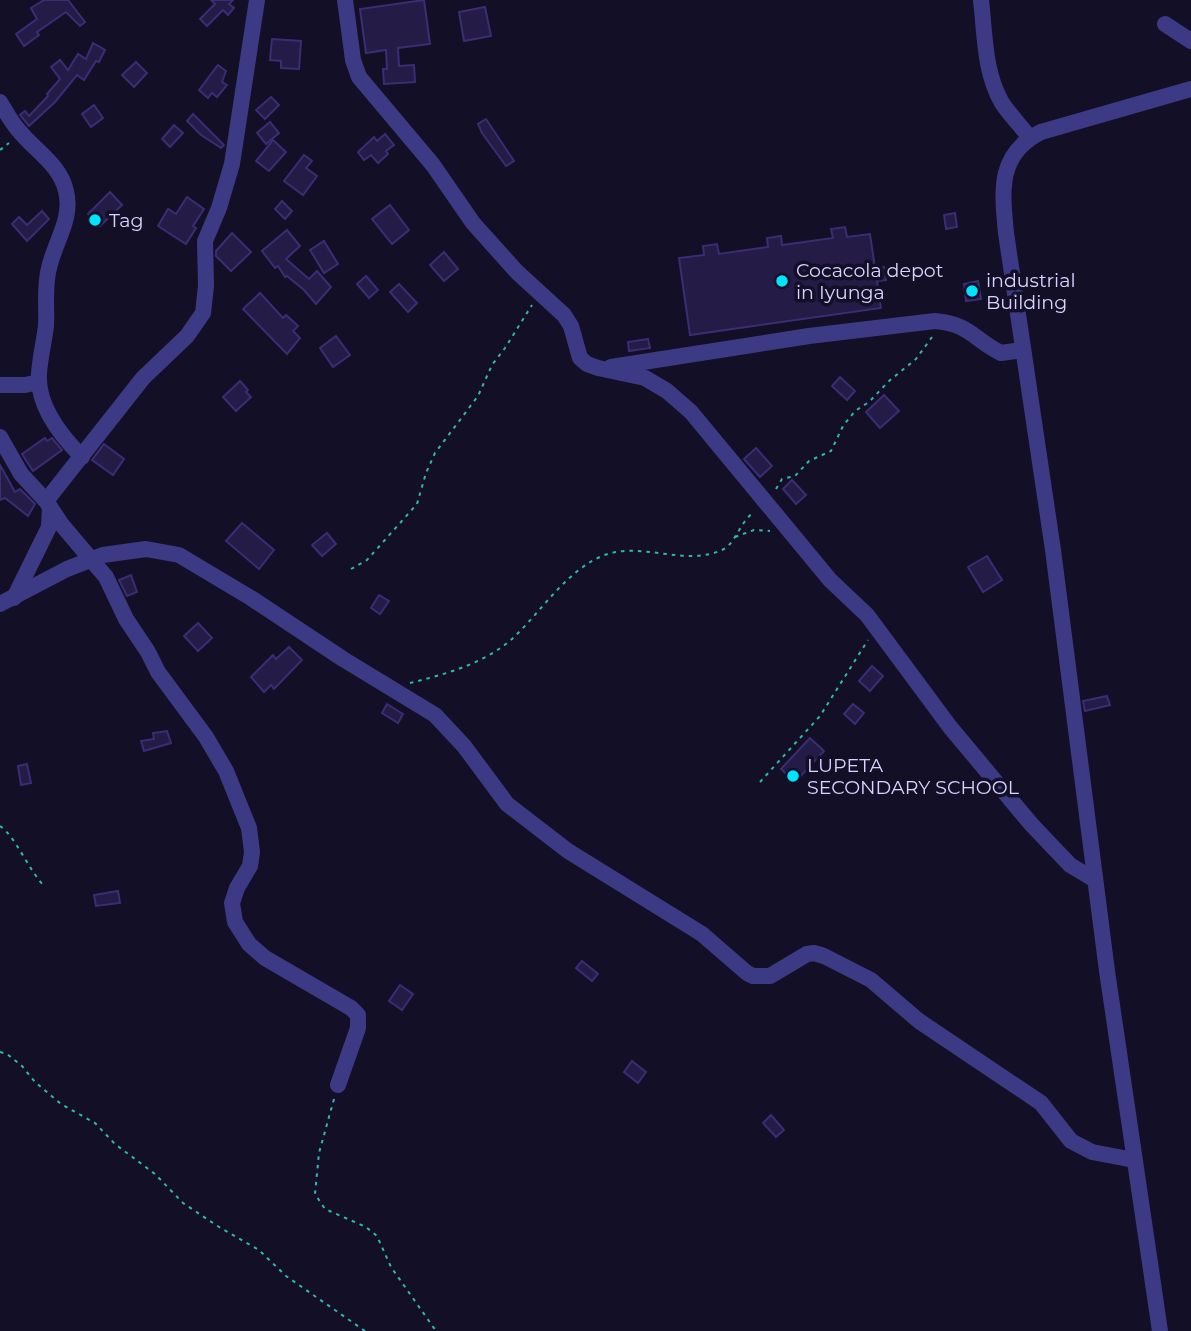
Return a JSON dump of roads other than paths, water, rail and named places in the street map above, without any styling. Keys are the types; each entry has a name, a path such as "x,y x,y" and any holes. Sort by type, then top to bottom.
{"street":[{"path":"7,601 49,527 48,504 143,378 187,336 202,313 206,293 205,241 219,208 232,164 257,0"},
{"path":"345,0 353,60 359,77 433,166 473,223 517,272 568,320 580,358 598,368 645,378 679,400 830,580 859,606 879,630 950,727 1031,824 1070,864 1095,880"},
{"path":"981,0 988,66 996,90 1003,104 1030,138"},
{"path":"1165,24 1191,41"},
{"path":"1160,1331 1095,880 1053,550 1022,350 1006,233 1003,183 1012,157 1022,143 1041,132 1191,89"},
{"path":"0,102 20,133 46,157 61,176 68,198 65,225 46,280 46,323 38,382 55,424 82,457"},
{"path":"598,368 878,327 941,321 966,328 1001,353 1022,350"},
{"path":"0,385 38,382"},
{"path":"0,437 21,474 48,504 110,584 126,619 158,672 226,771 244,813 252,852 250,866 232,903 235,922 249,944 265,958 351,1008 358,1015 358,1028 338,1085"},
{"path":"7,601 103,555 146,549 178,555 422,706 445,724 507,804 576,856 702,934 747,973 753,976 770,976 807,954 824,956 871,980 919,1021 1041,1103 1071,1141 1093,1152 1134,1160"}],"place":[{"name":"Tag","path":"95,220"},
{"name":"Cocacola depot in Iyunga","path":"782,281"},
{"name":"industrial Building","path":"972,291"},
{"name":"LUPETA SECONDARY SCHOOL","path":"793,776"}]}
